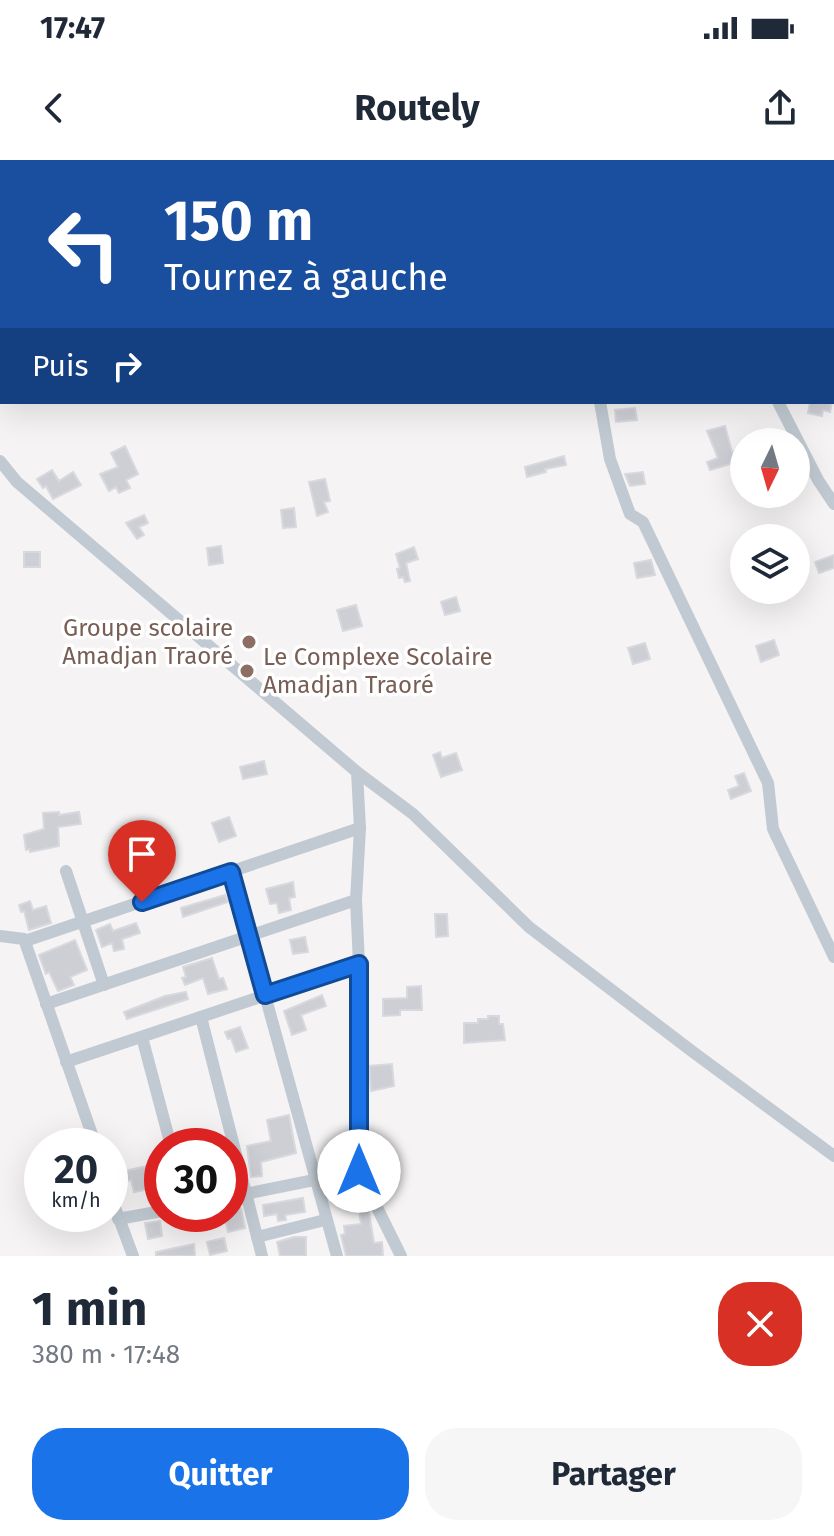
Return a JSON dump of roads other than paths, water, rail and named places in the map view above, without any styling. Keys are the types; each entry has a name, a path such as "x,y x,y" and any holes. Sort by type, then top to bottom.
{"street":[{"path":"600,404 610,459 630,514 643,522 768,783 773,829 834,957"},
{"path":"779,404 818,480 834,504"},
{"path":"0,461 17,482 357,772 413,814 529,927 834,1156"},
{"path":"357,772 360,828 356,900 359,1171 401,1256"},
{"path":"25,941 360,828"},
{"path":"66,871 104,985"},
{"path":"231,872 337,1256"},
{"path":"46,1004 356,900"},
{"path":"0,936 25,941 90,1128"},
{"path":"66,1062 359,964"},
{"path":"201,1017 229,1128"},
{"path":"142,1037 166,1128"},
{"path":"248,1194 359,1171"},
{"path":"248,1202 262,1256"},
{"path":"257,1237 325,1220"},
{"path":"123,1232 133,1256"}],"place":[{"name":"Groupe scolaire Amadjan Traoré","path":"249,642"},
{"name":"Le Complexe Scolaire Amadjan Traoré","path":"247,671"}]}
